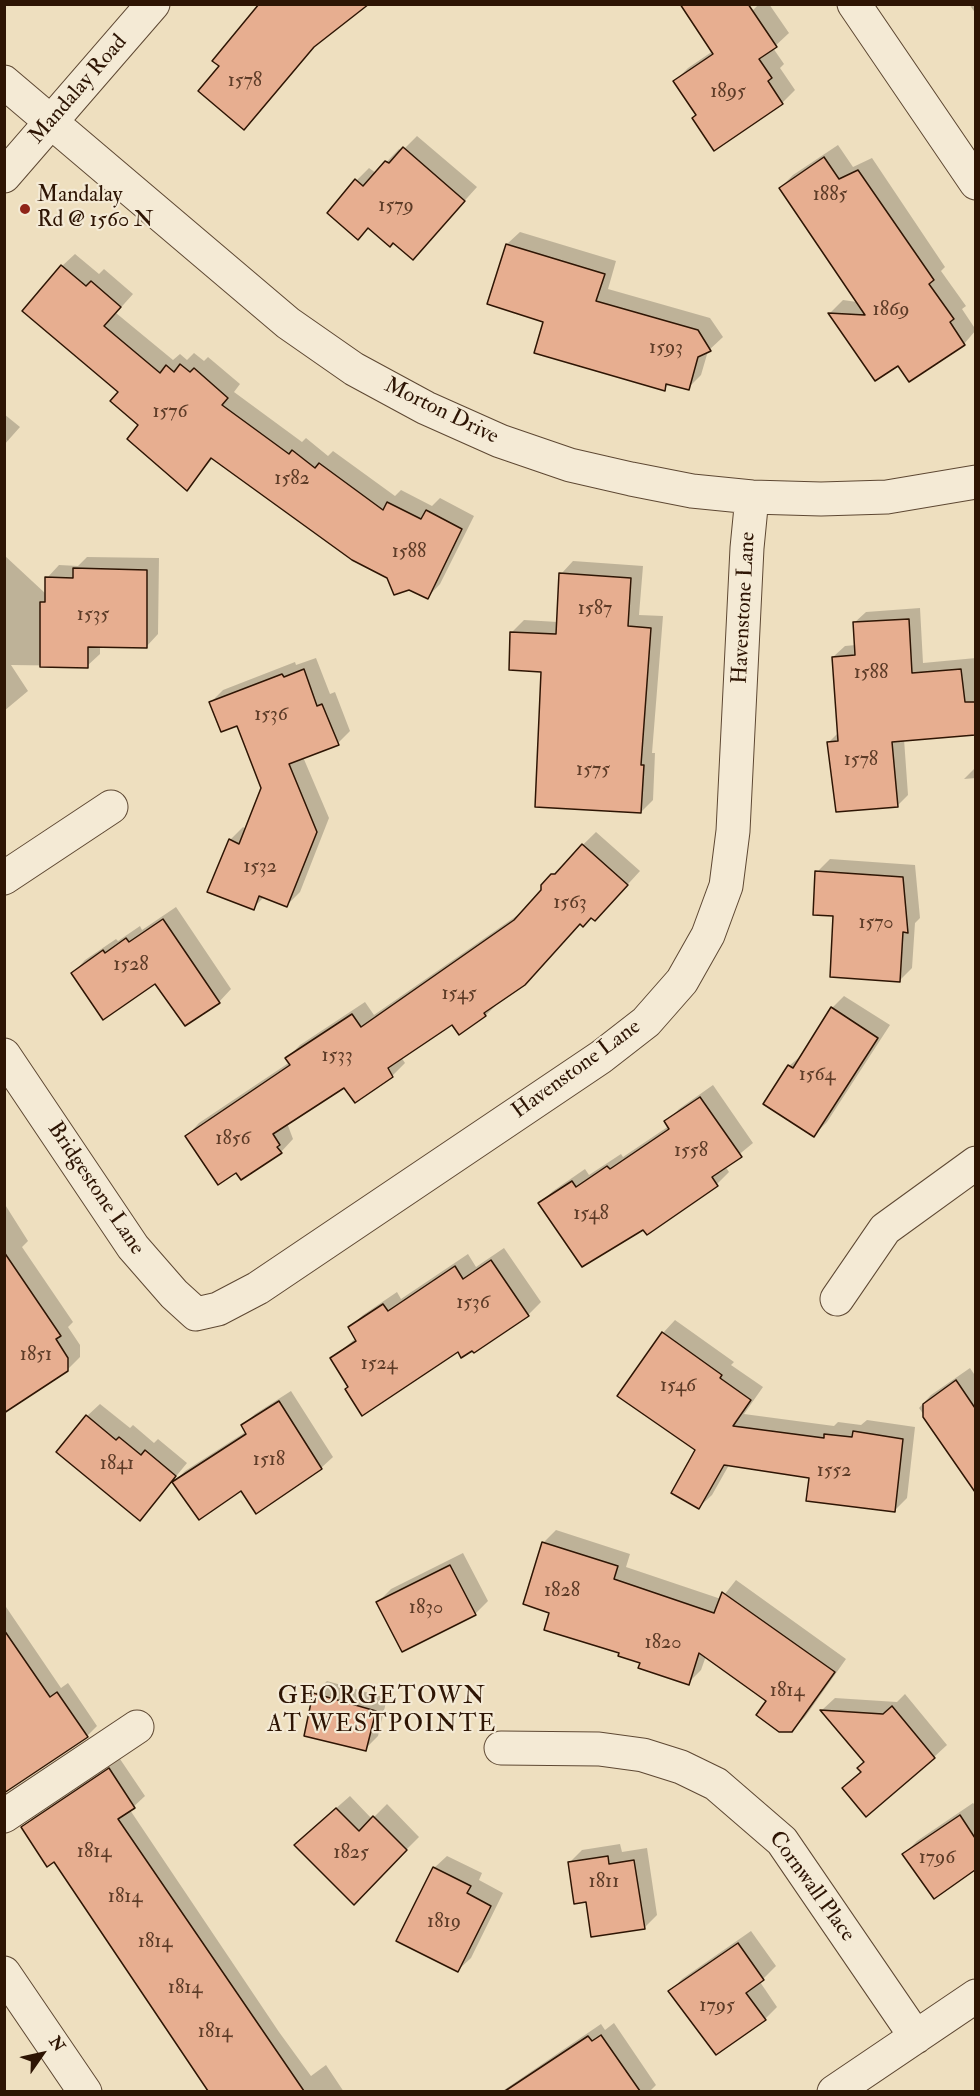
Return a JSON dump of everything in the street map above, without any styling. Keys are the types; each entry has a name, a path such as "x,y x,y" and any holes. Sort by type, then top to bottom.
{"street":[{"name":"Mandalay Road","path":"4,176 153,4"},
{"path":"854,4 975,183"},
{"name":"Morton Drive","path":"4,82 288,323 354,369 426,408 500,441 570,465 692,491 752,497 821,499 887,497 975,483"},
{"name":"Havenstone Lane","path":"196,1314 228,1304 258,1288 602,1057 646,1022 682,981 708,936 726,886 733,831 747,548 752,497"},
{"path":"4,878 111,807"},
{"name":"Bridgestone Lane","path":"4,1055 134,1246 174,1294 196,1314"},
{"path":"837,1299 885,1229 975,1163"},
{"path":"4,1816 137,1728"},
{"name":"Cornwall Place","path":"501,1748 599,1749 643,1755 681,1767 716,1784 782,1841 916,2037"},
{"path":"4,1973 85,2091"},
{"path":"834,2091 975,1996"}],"building":[{"path":"259,4 369,4 314,47 244,130 198,91 219,66 212,61"},
{"path":"680,4 748,4 777,47 759,59 772,78 768,81 783,104 714,151 692,118 696,115 673,81 713,54"},
{"path":"403,147 465,201 413,260 393,243 390,247 368,228 358,240 327,213 355,179 363,186 385,161 389,163"},
{"path":"824,157 839,179 858,170 934,280 929,284 954,319 950,322 965,345 909,382 898,366 875,381 828,313 865,315 779,188"},
{"path":"506,244 605,274 596,301 698,330 711,351 698,357 689,390 666,384 665,391 534,353 543,322 487,304"},
{"path":"61,265 86,286 91,281 121,307 104,326 160,373 166,365 174,372 180,364 190,372 194,368 228,398 222,405 289,454 292,450 315,468 319,463 383,510 387,502 421,519 426,510 462,529 428,599 409,590 394,595 387,578 352,560 211,458 187,491 127,439 138,425 110,401 118,392 22,311"},
{"path":"73,568 147,570 147,648 88,647 88,668 40,667 40,602 45,602 45,577 73,578"},
{"path":"559,573 631,578 628,626 651,628 641,765 644,765 641,813 535,807 541,672 509,670 510,632 556,634"},
{"path":"909,619 912,673 961,669 965,702 975,702 975,735 892,742 898,807 836,812 827,742 838,741 832,657 855,655 853,622"},
{"path":"304,669 317,706 322,704 339,745 289,764 317,832 287,907 259,896 254,910 207,892 229,839 239,844 261,788 237,726 221,732 209,702 282,674 284,677"},
{"path":"582,844 628,885 595,921 591,918 583,927 580,924 525,985 484,1013 486,1016 459,1035 452,1025 388,1068 393,1077 355,1103 344,1088 273,1134 280,1145 277,1147 282,1153 241,1180 236,1173 218,1185 185,1136 290,1065 285,1058 352,1014 361,1027 514,920 541,890 541,885 551,874 555,874"},
{"path":"815,871 903,877 908,933 903,932 900,982 830,977 833,916 813,915"},
{"path":"163,919 220,1003 185,1026 155,984 103,1020 71,973 103,950 105,953 126,938 129,942"},
{"path":"831,1007 878,1038 814,1137 763,1104 788,1065 793,1068"},
{"path":"700,1097 742,1157 712,1177 718,1186 647,1235 643,1230 582,1267 538,1203 572,1181 576,1187 607,1166 610,1169 669,1129 664,1121"},
{"path":"4,1252 61,1336 56,1339 68,1358 68,1371 4,1413"},
{"path":"491,1260 529,1316 474,1353 472,1351 461,1358 458,1352 362,1416 345,1389 348,1387 330,1358 356,1341 348,1327 383,1304 388,1311 455,1266 463,1279"},
{"path":"662,1332 722,1375 720,1378 751,1400 733,1426 824,1438 824,1434 852,1437 853,1431 903,1439 895,1512 806,1501 809,1478 724,1465 699,1509 671,1493 695,1450 617,1396"},
{"path":"956,1380 975,1408 975,1492 923,1417 923,1404"},
{"path":"279,1401 322,1469 256,1514 241,1491 199,1520 172,1482 246,1434 241,1425"},
{"path":"86,1415 116,1440 119,1437 141,1455 145,1450 176,1476 140,1521 56,1452"},
{"path":"542,1542 618,1566 614,1579 714,1613 722,1592 835,1672 792,1732 779,1732 756,1715 766,1701 699,1653 689,1685 638,1668 640,1663 618,1656 619,1653 544,1630 549,1613 523,1604"},
{"path":"450,1565 476,1615 402,1652 376,1602"},
{"path":"4,1630 50,1697 57,1692 88,1737 4,1793"},
{"path":"313,1693 376,1711 366,1751 304,1736"},
{"path":"892,1706 935,1758 866,1817 842,1788 861,1772 857,1768 864,1762 820,1710 883,1714"},
{"path":"109,1768 135,1808 118,1819 304,2091 208,2091 54,1862 47,1867 21,1827"},
{"path":"336,1808 359,1831 373,1816 407,1850 354,1905 294,1845"},
{"path":"960,1815 975,1838 975,1870 934,1899 902,1854"},
{"path":"608,1856 609,1864 634,1860 645,1929 591,1937 586,1902 574,1904 568,1862"},
{"path":"433,1867 471,1886 467,1893 491,1906 458,1972 396,1941"},
{"path":"738,1943 764,1980 746,1993 766,2020 716,2055 668,1991"},
{"path":"601,2035 640,2091 505,2091 588,2036 592,2041"}],"place":[{"name":"Mandalay Rd @ 1560 N","path":"25,209"}],"district":[{"name":"GEORGETOWN AT WESTPOINTE","path":"382,1712"}]}
